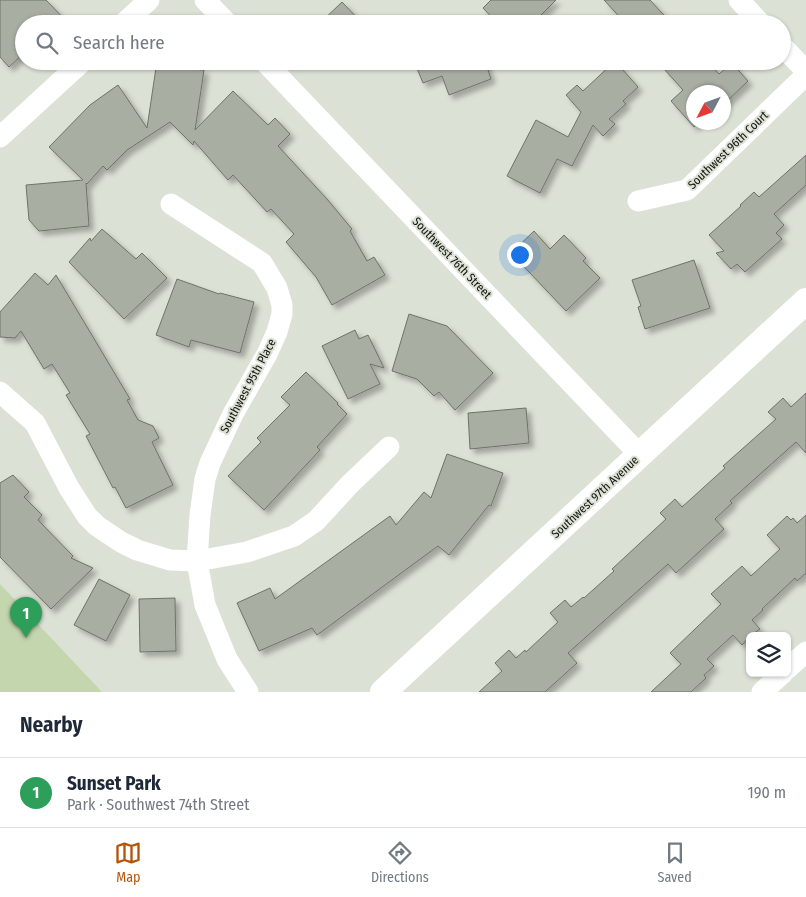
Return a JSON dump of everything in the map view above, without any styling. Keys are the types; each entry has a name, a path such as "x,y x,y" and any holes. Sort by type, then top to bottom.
{"street":[{"path":"133,15 149,0"},
{"path":"206,0 220,15"},
{"path":"739,0 753,15"},
{"path":"791,55 806,71"},
{"path":"0,137 73,70"},
{"name":"Southwest 76th Street","path":"273,70 640,455"},
{"name":"Southwest 96th Court","path":"638,201 687,190 806,75"},
{"name":"Southwest 95th Place","path":"171,204 262,263 278,288 282,305 282,314 277,332 267,354 233,414 210,463 201,499 197,561 205,605 228,659 248,692"},
{"name":"Southwest 97th Avenue","path":"383,692 806,301"},
{"path":"0,392 35,423 69,488 87,516 96,526 121,542 153,556 170,560 197,561 259,549 286,540 316,520 389,447"},
{"path":"791,665 806,652"},
{"path":"762,692 779,677"}],"green space":[{"path":"0,584 102,692 0,692"}],"building":[{"path":"0,0 46,0 60,15 15,15 15,61 9,67 0,57"},
{"path":"491,0 556,0 541,15 490,15 483,8"},
{"path":"604,0 650,0 664,15 618,15"},
{"path":"342,2 354,15 328,15"},
{"path":"156,70 204,70 195,130 233,91 268,125 275,118 290,134 278,146 352,229 350,231 367,261 374,257 385,275 332,305 316,277 286,242 294,234 271,209 267,212 233,175 228,180 194,141 193,145 170,122 127,150 107,170 103,166 86,183 89,226 39,231 29,220 26,185 83,180 49,147 90,105 118,85 147,128"},
{"path":"418,70 488,70 491,79 449,95 442,76 423,83"},
{"path":"605,70 623,70 638,87 623,101 626,104 609,119 615,124 603,136 593,125 572,166 557,159 540,193 507,176 536,120 568,137 581,112 566,95 577,85 583,91"},
{"path":"665,70 715,70 719,74 724,70 738,70 748,81 731,97 731,85 686,85 686,118 671,101 683,90"},
{"path":"806,155 806,185 774,214 784,225 776,233 782,239 745,272 737,264 731,269 716,253 724,251 709,235 754,192 759,197"},
{"path":"102,229 136,259 142,253 167,278 124,319 69,262 90,238 91,241"},
{"path":"534,231 550,249 564,235 586,258 583,261 600,278 566,311 511,253"},
{"path":"694,260 710,308 645,329 638,307 641,306 632,280"},
{"path":"35,273 48,285 56,275 130,399 127,400 138,420 153,426 159,438 152,442 173,485 126,508 115,487 113,488 86,436 90,434 66,395 70,393 52,364 44,369 21,331 15,338 0,337 0,312"},
{"path":"177,279 219,294 254,302 240,353 191,340 189,347 156,335"},
{"path":"409,314 447,326 493,373 455,410 439,392 434,396 417,379 392,371"},
{"path":"355,330 359,339 368,335 384,368 370,364 380,384 348,399 322,346"},
{"path":"306,372 347,414 317,447 320,450 264,510 228,476 261,442 257,438 290,405 281,397"},
{"path":"806,393 806,453 796,442 730,501 732,503 715,519 724,529 676,573 668,564 568,653 577,663 545,692 479,692 502,671 495,663 509,650 516,658 525,650 526,652 558,622 550,613 565,600 571,607 584,598 666,519 660,513 675,499 682,507 725,468 723,466 776,419 768,412 783,398 791,407"},
{"path":"526,408 529,443 470,449 468,413"},
{"path":"447,454 503,473 491,506 489,505 449,555 438,546 317,635 312,628 259,651 237,603 270,588 275,599 390,516 396,525 424,492 431,498"},
{"path":"13,475 29,492 24,497 42,515 38,520 73,556 71,558 93,568 51,609 0,557 0,483"},
{"path":"806,515 806,573 797,581 795,578 752,620 760,629 756,632 746,632 746,640 742,645 733,635 707,659 714,666 704,675 706,678 691,692 651,692 681,664 670,653 721,604 711,594 742,566 751,576 780,549 767,535 787,516 791,520 793,518 797,523"},
{"path":"99,579 130,595 106,641 74,625"},
{"path":"175,598 176,651 140,652 139,599"}],"place":[{"name":"Sunset Park","path":"26,638"}]}
